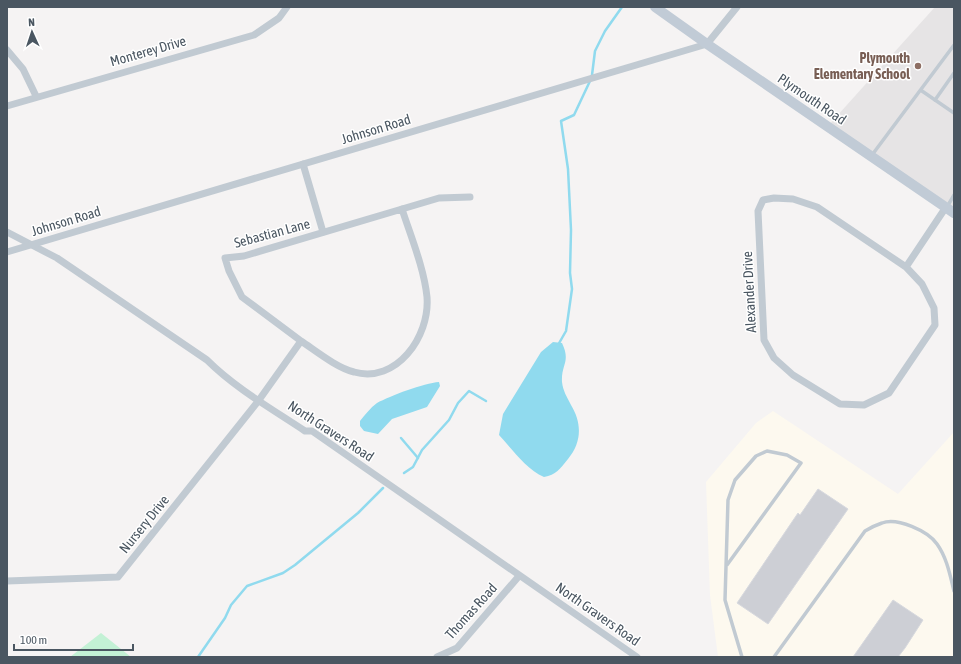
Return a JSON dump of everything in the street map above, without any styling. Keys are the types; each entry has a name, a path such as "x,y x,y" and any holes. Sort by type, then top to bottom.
{"main road":[{"name":"Plymouth Road","path":"656,7 707,44 950,210"}],"street":[{"name":"Monterey Drive","path":"7,106 36,96 254,35 279,18 286,7"},
{"path":"707,44 737,7"},
{"name":"Johnson Road","path":"7,252 707,44"},
{"path":"7,50 23,69 36,96"},
{"name":"Sebastian Lane","path":"302,164 323,232"},
{"name":"Sebastian Lane","path":"402,209 422,273 427,299 423,329 410,353 390,370 375,375 353,372 301,341 242,297 228,272 225,258 244,256 323,232 439,198 470,197"},
{"name":"Alexander Drive","path":"774,198 793,199 817,207 906,267 922,284 934,308 935,325 889,393 864,405 840,404 793,375 774,358 764,340 758,211 763,200 774,198"},
{"path":"906,267 950,210"},
{"name":"North Gravers Road","path":"7,232 70,267 207,360 259,400 305,431 312,431 637,657"},
{"path":"259,400 301,341"},
{"name":"Nursery Drive","path":"7,581 118,577 259,400"},
{"name":"Thomas Road","path":"437,657 457,648 519,576"}],"lane":[{"path":"872,156 919,90 922,90 954,45"},
{"path":"935,100 954,73"},
{"path":"922,90 954,113"},
{"path":"950,210 954,195"},
{"path":"727,565 802,463 787,455 767,451 756,456 735,480 728,500 725,600 742,657"},
{"path":"774,657 865,531 883,522 908,524 919,529 937,543 948,565 954,591"}],"shaded area":[{"name":"Plymouth Elementary School","path":"935,7 954,7 954,213 828,126"},
{"path":"773,411 898,494 954,432 954,657 718,657 710,595 706,482 756,423"}],"green space":[{"path":"101,633 131,657 70,657"}],"water":[{"path":"553,342 562,343 565,349 566,359 562,382 565,394 575,412 579,432 573,453 560,469 555,473 544,477 525,464 499,435 503,414 541,352"},
{"path":"439,382 440,386 427,407 392,419 378,434 364,431 360,426 360,421 377,403 407,390"}],"building":[{"path":"818,489 848,509 768,624 737,603 798,513 800,515"},
{"path":"893,600 923,620 905,648 898,657 853,657"}],"waterway":[{"path":"592,75 595,51 605,31 622,7"},
{"path":"558,345 566,331 572,289 570,273 571,230 568,169 561,121 574,115 590,81"},
{"path":"404,473 413,467 422,450 449,420 458,403 469,391 486,401"},
{"path":"401,438 418,458"},
{"path":"198,657 225,618 231,605 247,586 283,573 295,565 358,513 383,488"}],"place":[{"name":"Plymouth Elementary School","path":"918,66"}]}
